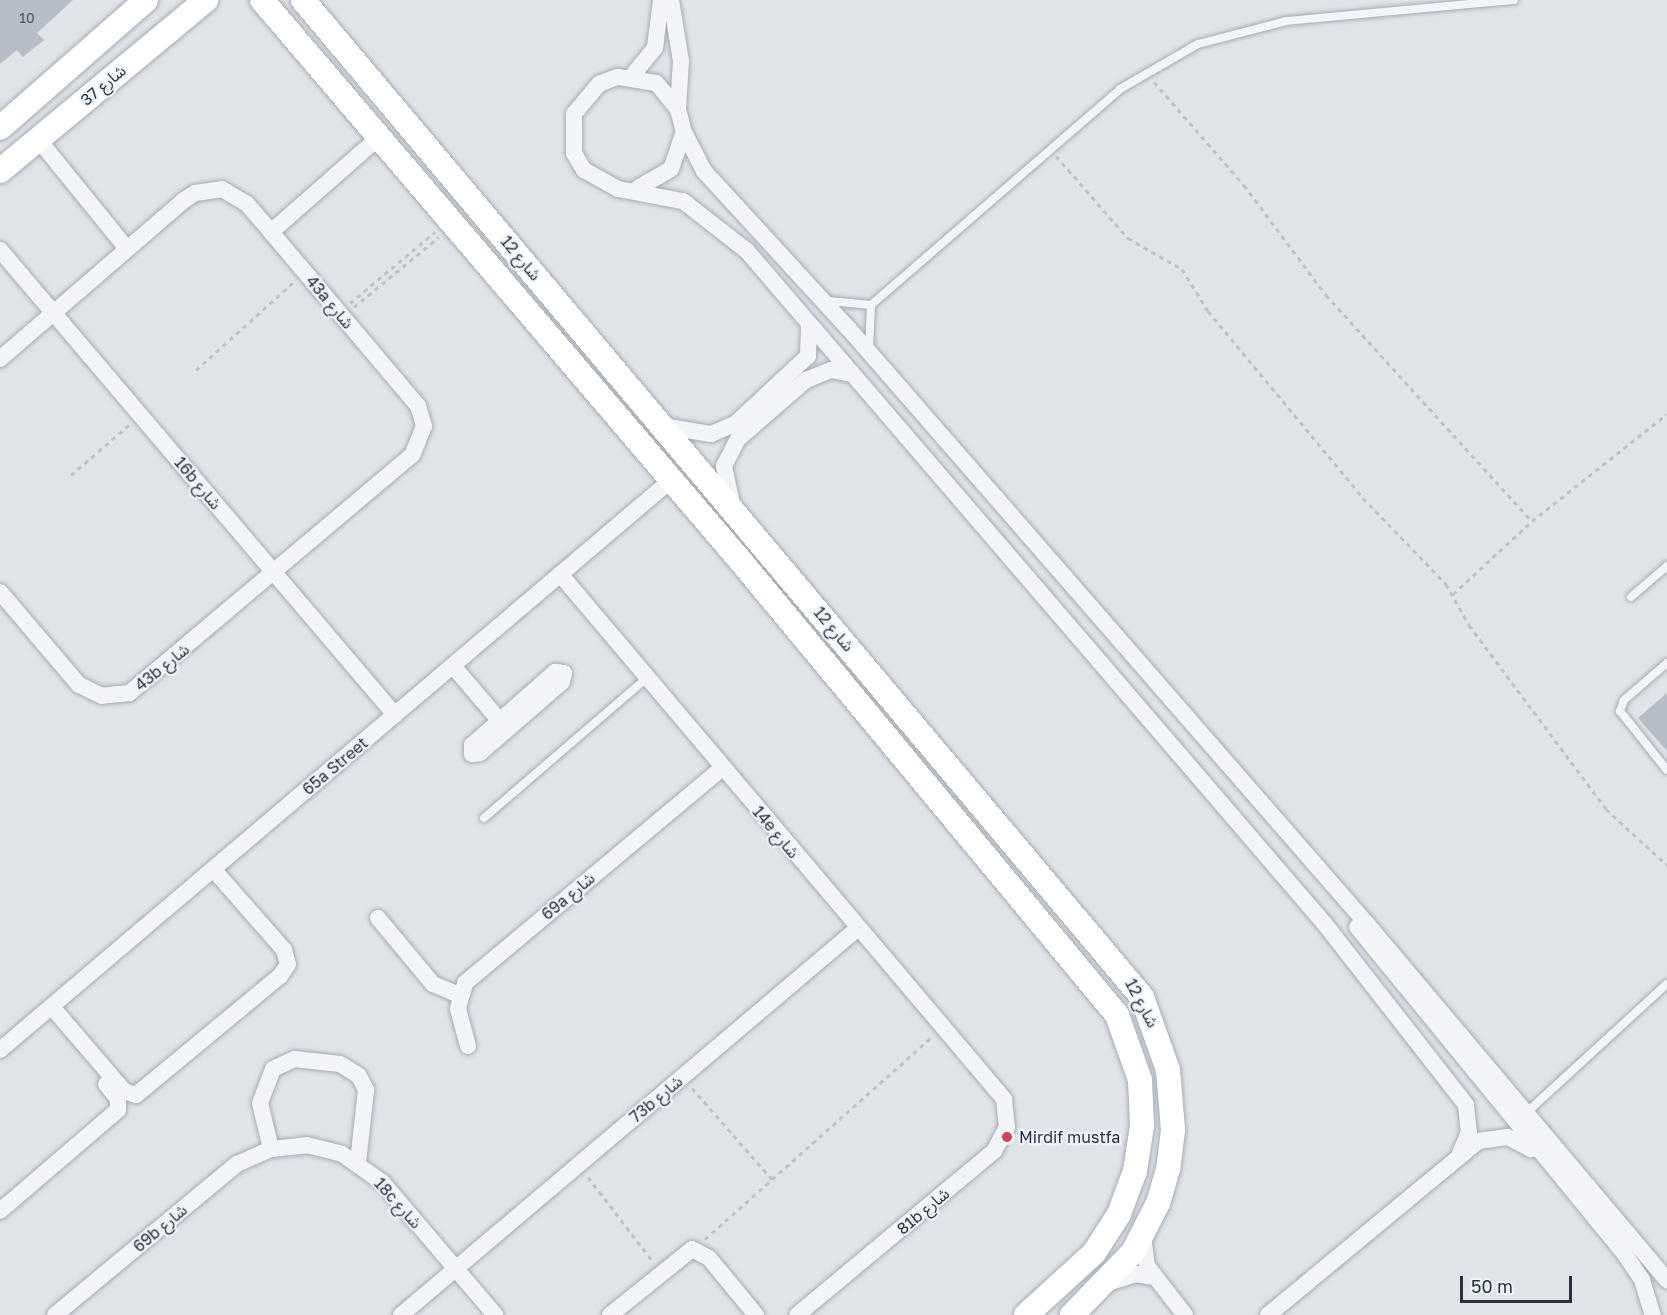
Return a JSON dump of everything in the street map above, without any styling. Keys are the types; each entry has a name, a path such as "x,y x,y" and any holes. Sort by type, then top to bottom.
{"street":[{"path":"0,128 146,0"},
{"name":"شارع 37","path":"0,171 206,0"},
{"name":"شارع 12","path":"262,0 670,481 739,559 1084,969 1127,1036 1142,1103 1135,1171 1107,1234 1061,1285 1026,1315"},
{"name":"شارع 12","path":"303,0 1122,968 1158,1031 1168,1070 1173,1130 1164,1186 1143,1236 1081,1312"},
{"path":"632,76 655,48 661,0"},
{"path":"671,0 681,60 678,109 684,132 704,171 870,353 1333,888 1667,1280"},
{"path":"678,109 656,83 632,76 599,84 584,97 571,133 584,170 618,189 638,188 683,201 712,220 809,324 1289,881 1458,1092 1469,1118 1460,1153"},
{"path":"638,188 671,169 684,132"},
{"path":"271,232 380,137"},
{"path":"38,139 127,249"},
{"name":"43a شارع","path":"54,313 183,201 208,189 236,195 271,232 418,405 423,437 411,455 273,572"},
{"name":"16b شارع","path":"0,250 395,715"},
{"path":"0,359 54,313"},
{"path":"662,426 711,434 735,424 808,356 809,324"},
{"path":"736,513 724,466 738,439 812,377 831,370 852,374"},
{"name":"65a Street","path":"0,1050 670,481"},
{"path":"739,559 771,579 819,634 836,630"},
{"name":"43b شارع","path":"0,592 79,685 116,697 140,687 273,572"},
{"name":"14e شارع","path":"560,574 857,929 996,1087"},
{"path":"453,666 500,721"},
{"path":"555,672 564,673 562,682 480,753 472,754 472,745 500,721 555,672"},
{"path":"865,711 880,708 919,746 945,759"},
{"name":"69a شارع","path":"459,995 470,977 722,768"},
{"path":"49,1010 124,1091 136,1095 271,983 286,968 287,954 214,870"},
{"path":"1333,888 1385,967 1624,1253 1642,1280 1653,1315"},
{"path":"378,918 433,984 459,995 468,1046"},
{"name":"73b شارع","path":"401,1315 857,929"},
{"path":"0,1211 119,1107 49,1010"},
{"path":"271,1149 260,1103 273,1069 294,1059 340,1064 359,1076 366,1090 358,1163"},
{"name":"81b شارع","path":"798,1315 994,1151 1007,1127 996,1087"},
{"path":"1268,1315 1460,1153 1478,1141 1501,1136 1523,1143 1545,1160"},
{"name":"18c شارع","path":"271,1149 325,1148 358,1163 382,1182 495,1315"},
{"name":"69b شارع","path":"55,1315 237,1164 271,1149"},
{"path":"1143,1236 1143,1256 1153,1277 1185,1315"},
{"path":"610,1315 661,1271 692,1250 709,1258 756,1315"},
{"path":"1106,1284 1122,1276 1153,1277"}],"lane":[{"path":"821,298 845,306 871,305 1049,147 1145,71 1198,44 1256,26 1514,0"},
{"path":"870,353 871,305"},
{"path":"1631,597 1667,566"},
{"path":"1667,663 1624,700 1620,711 1667,770"},
{"path":"484,818 646,678"},
{"path":"1526,1113 1667,984"}],"path":[{"path":"1145,71 1244,185 1326,296 1532,521"},
{"path":"1049,147 1121,232 1182,269 1208,311 1364,498 1453,594 1469,625 1606,809 1667,865"},
{"path":"341,314 452,222"},
{"path":"341,314 452,222"},
{"path":"196,370 305,272"},
{"path":"1453,594 1532,521 1667,414"},
{"path":"71,475 141,415"},
{"path":"692,1250 944,1027"},
{"path":"682,1077 772,1179"},
{"path":"577,1165 661,1271"}],"building":[{"path":"0,0 73,0 37,33 44,40 23,57 17,50 0,64"},
{"path":"1667,693 1667,751 1638,718"}],"place":[{"name":"Mirdif mustfa","path":"1007,1137"}]}
